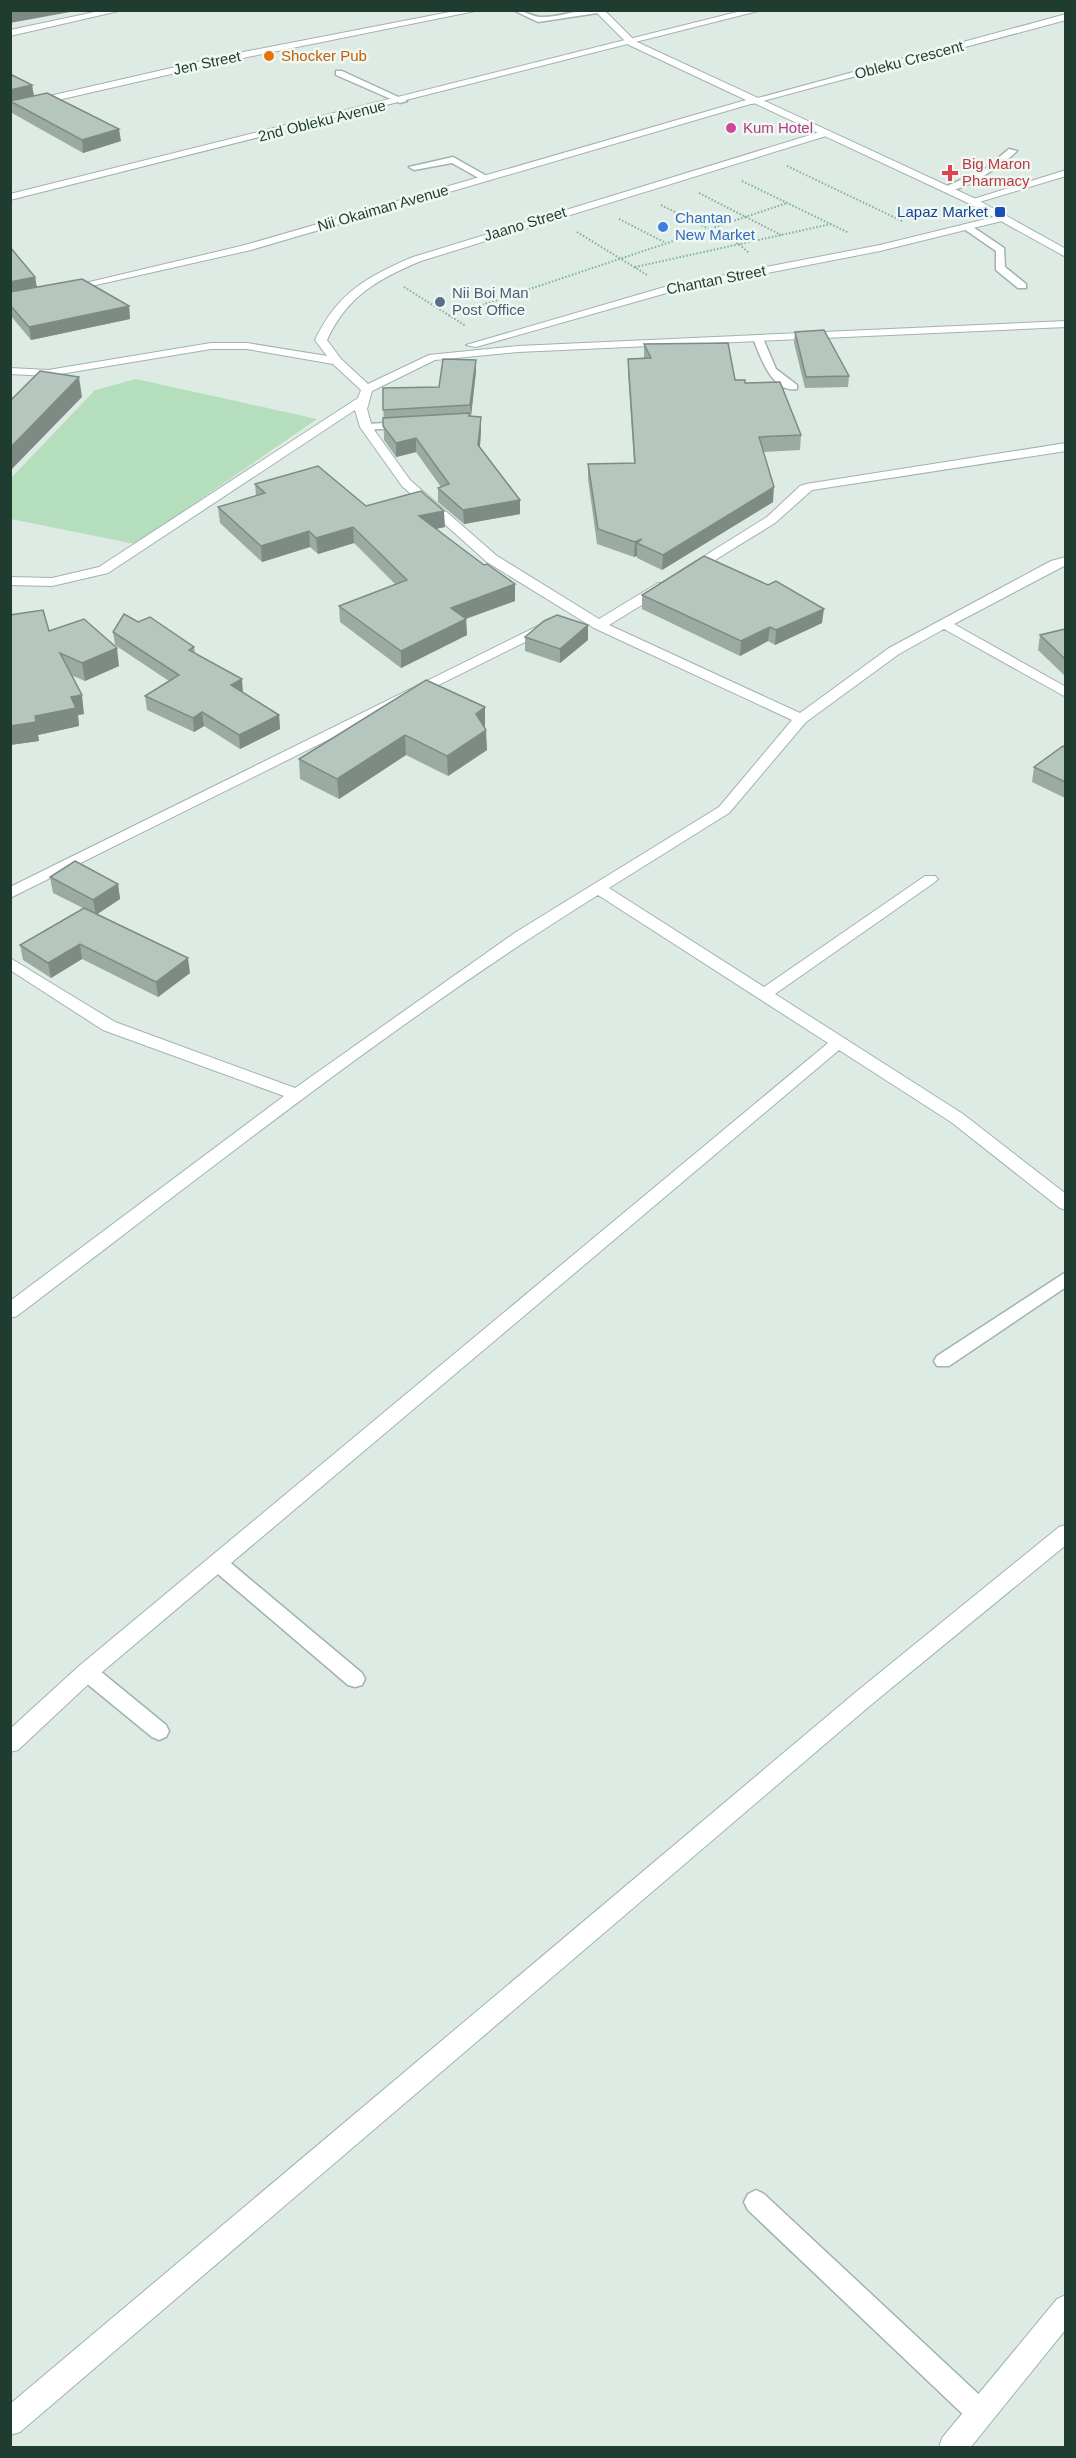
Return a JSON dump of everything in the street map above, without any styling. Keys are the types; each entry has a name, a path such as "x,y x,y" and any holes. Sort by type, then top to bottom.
{"street":[{"path":"10,33 119,10"},
{"name":"Jen Street","path":"10,108 228,58 476,10"},
{"name":"2nd Obleku Avenue","path":"10,197 403,101 758,10"},
{"path":"599,11 632,43 823,134 972,201 1065,254"},
{"name":"Obleku Crescent","path":"752,100 928,56 1065,17"},
{"name":"Nii Okaiman Avenue","path":"52,291 247,248 752,100"},
{"name":"Jaano Street","path":"365,395 321,340 331,318 352,296 379,275 447,249 823,134"},
{"path":"972,201 1065,173"},
{"name":"Chantan Street","path":"433,357 668,289 880,248 1002,218"},
{"path":"10,580 52,582 103,570 146,544 365,395 433,357 518,349 1065,324"},
{"path":"10,371 48,373 211,346 247,346 337,361"},
{"path":"365,395 361,409 366,427 406,483 483,551 575,612 801,719"},
{"path":"599,624 771,520 804,489 1065,447"},
{"path":"10,1311 297,1095 522,935 596,887 724,810 801,719 894,651 943,623 1065,561"},
{"path":"10,893 575,612"},
{"path":"943,623 1065,693"},
{"path":"763,995 930,879"},
{"path":"596,887 957,1118 1065,1204"},
{"path":"10,963 109,1026 297,1095"},
{"path":"10,1743 87,1672 219,1564 650,1198 839,1042"},
{"path":"10,2422 864,1698 1065,1533"},
{"path":"952,2448 1065,2308"}],"lane":[{"path":"517,10 538,20 599,11"},
{"path":"339,73 403,101"},
{"path":"945,189 987,172 1012,151"},
{"path":"414,167 456,160 487,179"},
{"path":"967,227 1001,250 1000,268 1022,286"},
{"path":"758,338 771,371 793,387"},
{"path":"366,427 424,424"},
{"path":"943,1361 1065,1278"},
{"path":"219,1564 355,1679"},
{"path":"87,1672 159,1731"},
{"path":"756,2202 979,2412"}],"path":[{"path":"785,165 933,236"},
{"path":"751,176 740,180 880,248"},
{"path":"690,196 709,190"},
{"path":"634,192 739,244 768,269"},
{"path":"699,193 781,235"},
{"path":"651,208 671,202"},
{"path":"449,316 787,203"},
{"path":"629,215 618,219 666,244"},
{"path":"635,267 831,224"},
{"path":"586,229 576,232 623,258 668,289"},
{"path":"379,275 404,287 489,340"},
{"path":"404,287 415,283"}],"green space":[{"path":"136,379 317,419 135,544 11,519 10,479 95,390"}],"building":[{"path":"10,74 32,85 10,90"},
{"path":"47,93 119,129 82,140 10,101"},
{"path":"10,247 35,277 10,282"},
{"path":"82,279 129,306 29,327 10,305 10,292"},
{"path":"824,330 849,376 806,377 795,332"},
{"path":"728,343 735,380 745,380 745,383 780,382 801,435 759,437 774,487 663,555 637,543 642,539 635,542 598,529 588,464 635,463 628,359 651,358 644,344"},
{"path":"443,359 476,360 470,405 383,410 383,388 439,387"},
{"path":"40,371 79,377 10,448 10,401"},
{"path":"469,413 469,416 481,417 478,445 520,500 463,510 438,488 449,484 416,438 396,443 383,426 383,418"},
{"path":"318,466 366,506 421,491 444,511 419,516 484,565 487,564 515,584 451,608 466,619 401,651 339,606 407,580 353,527 316,538 309,531 261,546 218,507 265,493 255,484"},
{"path":"704,556 768,585 776,581 824,609 776,630 770,627 741,641 642,595"},
{"path":"43,610 49,631 84,619 117,648 82,663 60,653 82,695 71,697 76,708 35,716 36,722 10,726 10,615"},
{"path":"124,614 138,622 150,617 194,647 189,650 242,679 231,685 279,715 239,735 202,712 193,718 145,696 179,675 113,632"},
{"path":"557,615 588,625 560,649 525,637 544,621"},
{"path":"1065,629 1065,659 1040,635"},
{"path":"426,680 485,707 476,714 486,730 447,756 405,735 337,779 299,759"},
{"path":"1063,746 1065,748 1065,782 1034,767"},
{"path":"75,861 118,884 93,900 50,877"},
{"path":"84,908 188,958 156,982 80,944 48,963 20,945"}],"place":[{"name":"Shocker Pub","path":"269,56"},
{"name":"Kum Hotel","path":"731,128"},
{"name":"Big Maron Pharmacy","path":"950,173"},
{"name":"Lapaz Market","path":"1000,212"},
{"name":"Chantan New Market","path":"663,227"},
{"name":"Nii Boi Man Post Office","path":"440,302"}]}
